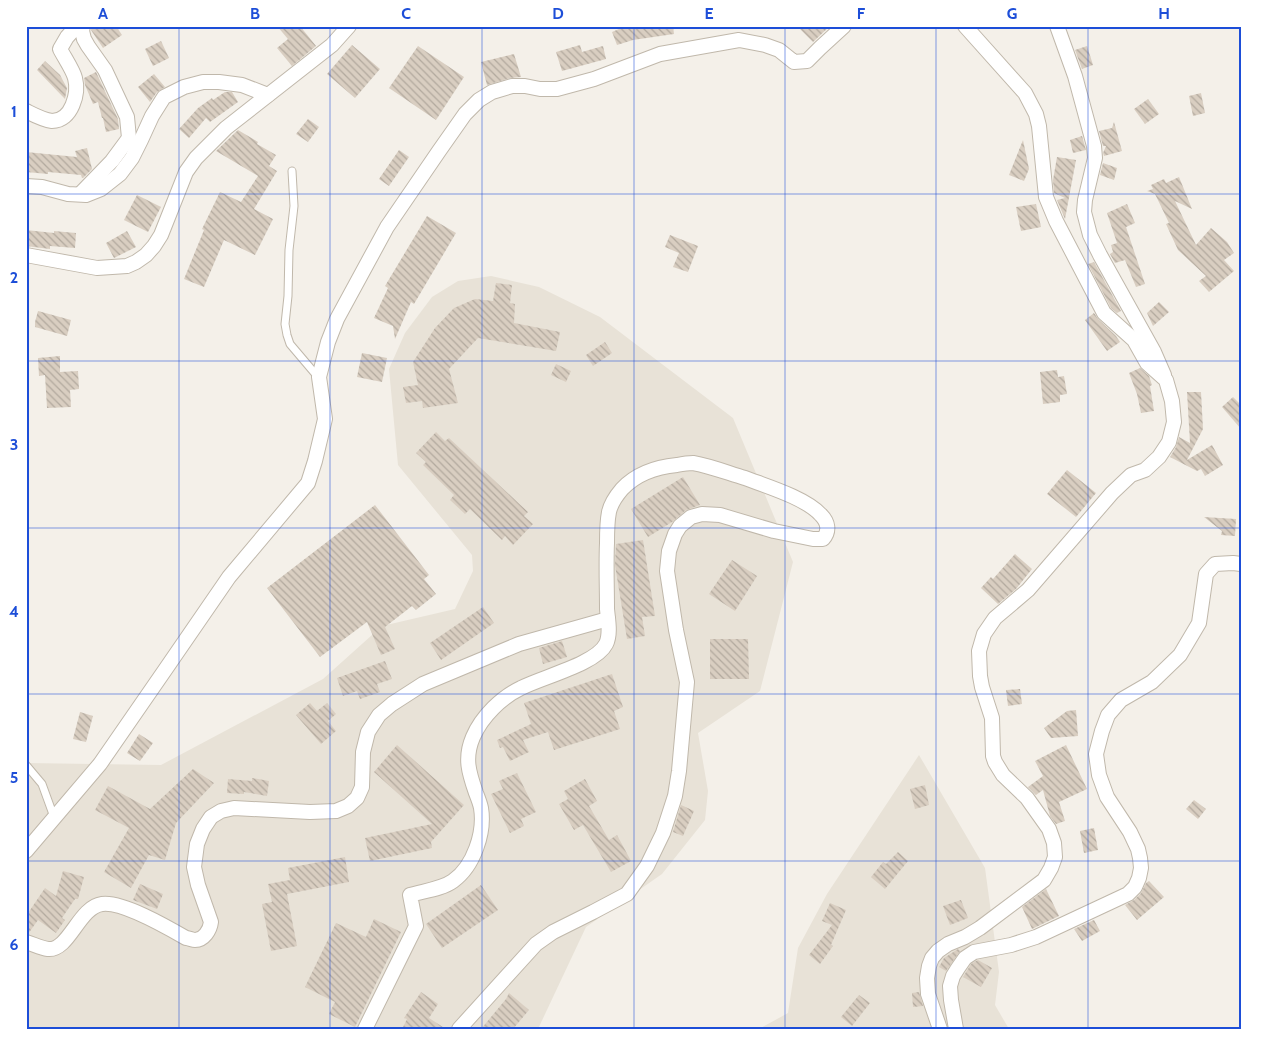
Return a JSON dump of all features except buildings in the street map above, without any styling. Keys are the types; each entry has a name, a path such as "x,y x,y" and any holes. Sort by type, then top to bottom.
{"street":[{"path":"26,110 44,120 53,121 71,110 76,96 75,77 60,49 67,37 77,26"},
{"path":"79,194 112,161 129,138 127,117 104,70 84,39 83,26"},
{"path":"26,255 97,268 127,266 146,255 161,235 186,172 206,146 226,128 332,46 349,26"},
{"path":"26,851 100,764 229,577 308,483 325,419 319,377 328,342 337,319 387,227 465,114 479,100 492,92 512,86 557,89 594,79 660,54 739,40 765,44 778,50 794,62 807,61 844,26"},
{"path":"965,26 1025,93 1031,103 1039,126 1046,197 1056,221 1104,313 1134,340 1146,363 1166,380"},
{"path":"940,1029 928,994 927,978 932,958 948,944 980,928 1044,880 1055,857 1054,843 1049,829 1027,798 1003,775 993,756 992,718 980,676 979,651 984,634 995,618 1028,590 1112,492 1131,475 1145,470 1159,457 1169,442 1174,422 1172,401 1166,380 1154,352 1100,256 1090,234 1084,212 1084,200 1095,158 1094,146 1074,76 1057,26"},
{"path":"26,186 42,187 68,194 86,195 101,189 120,174 132,158 152,116 164,97 184,87 203,82 219,82 242,85 268,95"},
{"path":"365,1029 416,926 410,895 444,886 453,881 470,862 476,847 482,824 481,806 468,771 468,756 477,730 494,708 508,695 522,687 574,667 589,659 601,650 606,643 608,630 606,575 609,513 614,500 623,488 633,479 661,466 691,463 722,471 775,489 807,504 822,515 828,526 827,534 823,538 813,539 720,515 702,514 691,517 680,526 669,551 667,571 676,630 687,682 679,771 675,796 664,833 647,866 627,894 553,932 536,944 459,1029"},
{"path":"956,1029 950,986 953,976 965,958 974,952 1011,945 1036,937 1128,894 1135,887 1141,868 1138,850 1130,832 1107,797 1099,775 1096,754 1102,731 1108,715 1121,700 1152,682 1180,655 1199,623 1206,574 1210,569 1215,564 1241,564"},
{"path":"26,942 50,949 56,948 82,918 94,907 101,904 118,904 186,938 198,940 208,933 211,922 194,867 197,844 211,818 221,811 234,808 310,812 336,811 348,806 357,798 362,787 363,752 368,732 380,715 392,704 423,684 519,644 608,619"}],"lane":[{"path":"292,171 294,206 289,250 285,324 290,344 319,377"},
{"path":"26,764 42,784 54,818"}],"shaded area":[{"path":"491,276 539,287 600,317 733,418 793,562 760,691 698,733 708,791 705,820 662,874 586,927 538,1029 26,1029 26,763 161,765 323,679 382,626 455,609 473,571 472,555 398,465 389,369 405,333 432,297 458,281"},
{"path":"919,755 985,868 999,972 995,1005 1009,1029 759,1029 788,1013 798,948 827,894"}]}
